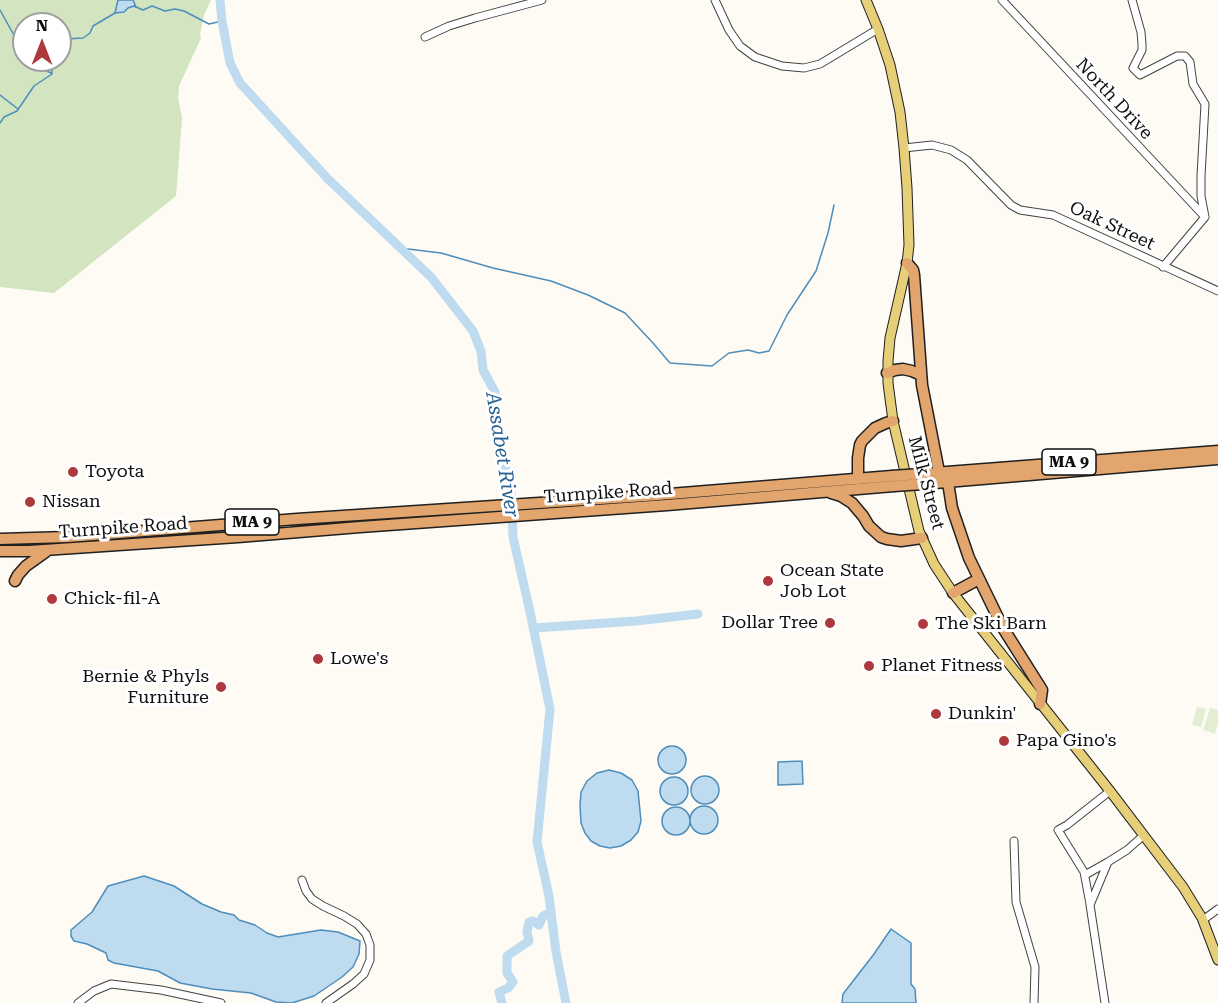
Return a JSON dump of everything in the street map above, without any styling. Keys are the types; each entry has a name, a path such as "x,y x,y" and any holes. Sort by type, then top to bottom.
{"highway":[{"path":"907,262 913,270 915,280 921,375 939,472"},
{"path":"887,373 903,369 912,370 921,375"},
{"path":"858,479 858,451 862,441 875,428 893,421"},
{"name":"Turnpike Road","path":"922,479 939,472 1218,451"},
{"name":"Turnpike Road","path":"518,510 645,496 858,479 893,481 922,479 948,482 1218,459"},
{"name":"Turnpike Road","path":"0,551 49,550 518,510 825,492 874,488 893,481"},
{"path":"948,482 957,527 969,558 1003,628 1042,690 1040,704"},
{"path":"863,516 864,499 874,488"},
{"path":"825,492 841,496 857,508 876,534 900,541 922,538"},
{"name":"Turnpike Road","path":"0,539 68,537 297,519 505,511"},
{"path":"15,581 26,566 49,550"},
{"path":"953,593 979,579"}],"main road":[{"name":"Milk Street","path":"866,0 893,76 904,148 909,245 890,338 887,373 893,421 922,538 934,564 953,593 1110,791 1190,897 1203,920 1218,960"}],"street":[{"path":"425,37 449,26 542,0"},
{"path":"715,0 729,30 740,46 755,57 782,66 814,67 878,29"},
{"name":"North Drive","path":"1002,0 1205,217"},
{"path":"1132,0 1142,44 1142,50 1133,68 1140,75 1177,56 1185,56 1190,62 1193,84 1205,104 1201,176 1201,196 1205,217 1163,267"},
{"name":"Oak Street","path":"904,148 932,145 951,150 967,160 1011,205 1020,210 1053,215 1218,291"},
{"path":"1105,1003 1085,875 1080,863 1058,830 1110,791"},
{"path":"1085,875 1127,850 1144,836"},
{"path":"1014,841 1016,902 1035,967 1034,1003"},
{"path":"1090,905 1108,862"},
{"path":"302,880 312,899 357,924 364,931 370,945 370,960 364,974 326,1003"},
{"path":"1203,920 1218,909"},
{"path":"78,1003 94,991 111,984 161,990 221,1003"}],"green space":[{"path":"0,0 211,0 204,15 201,38 179,86 178,98 182,118 176,196 54,293 0,287"},
{"path":"1197,707 1206,709 1201,727 1192,725"},
{"path":"1210,708 1218,710 1215,734 1203,730"}],"water":[{"path":"118,0 133,0 136,7 115,13"},
{"path":"672,746 682,750 686,760 682,770 672,774 662,770 658,760 662,750"},
{"path":"802,761 803,784 778,785 778,762"},
{"path":"609,770 621,773 632,780 638,791 641,821 638,832 631,840 621,846 610,848 591,841 585,833 581,823 580,805 581,792 587,781 597,773"},
{"path":"705,776 715,780 719,790 715,800 705,804 695,800 691,790 695,780"},
{"path":"674,777 684,781 688,791 684,801 674,805 664,801 660,791 664,781"},
{"path":"704,806 714,810 718,820 714,830 704,834 694,830 690,820 694,810"},
{"path":"676,807 686,811 690,821 686,831 676,835 666,831 662,821 666,811"},
{"path":"144,876 174,886 202,904 234,915 239,920 255,925 278,937 321,930 338,932 360,941 359,954 353,967 342,977 314,996 292,1003 276,1002 251,993 180,983 158,971 114,963 108,960 106,953 74,941 71,930 92,912 108,886"},
{"path":"891,929 911,943 911,984 915,989 916,1003 842,1003 843,994"}],"waterway":[{"name":"Assabet River","path":"220,0 230,63 240,83 328,179 431,277 473,331 481,351 483,370 495,392 497,442 511,484 513,537 550,709 537,842 549,896 556,952 566,1003"},
{"path":"136,7 143,10 152,6 165,11 175,9 184,11 209,24 222,21"},
{"path":"0,10 12,32"},
{"path":"72,39 83,38 90,33 93,26 115,13"},
{"path":"0,123 4,117 17,111 34,86 52,72"},
{"path":"0,95 18,109"},
{"path":"400,248 441,253 551,281 588,295 625,313 670,363 712,366 729,353 748,350 759,353 769,351 787,315 816,271 834,205"},
{"path":"534,628 698,614"},
{"path":"502,1003 499,992 508,988 513,982 507,973 507,956 529,941 527,932 529,922 533,921 539,925 543,916 551,912"}],"place":[{"name":"Toyota","path":"73,472"},
{"name":"Nissan","path":"30,502"},
{"name":"Ocean State Job Lot","path":"768,581"},
{"name":"Chick-fil-A","path":"52,599"},
{"name":"Dollar Tree","path":"830,623"},
{"name":"The Ski Barn","path":"923,624"},
{"name":"Lowe's","path":"318,659"},
{"name":"Planet Fitness","path":"869,666"},
{"name":"Bernie & Phyls Furniture","path":"221,687"},
{"name":"Dunkin'","path":"936,714"},
{"name":"Papa Gino's","path":"1004,741"}]}
